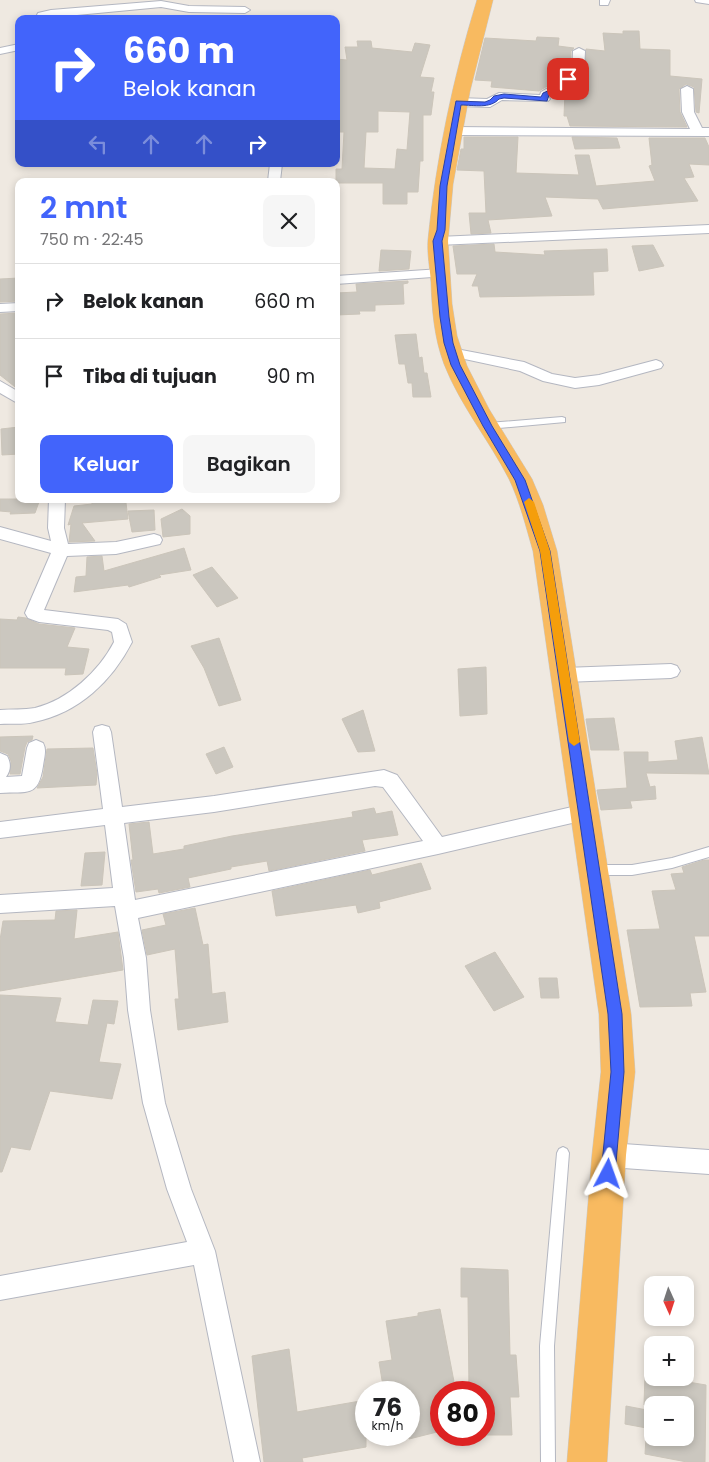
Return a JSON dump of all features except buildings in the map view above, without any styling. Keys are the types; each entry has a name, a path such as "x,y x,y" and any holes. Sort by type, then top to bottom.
{"highway":[{"path":"483,6 458,102 444,186 441,230 438,241 444,317 455,365 520,480 546,562 594,870 618,1043 618,1072 609,1155 587,1462"}],"street":[{"path":"700,0 709,1"},
{"path":"42,15 161,4 189,9 247,10"},
{"path":"0,51 15,48"},
{"path":"458,102 485,104 492,102 497,97 504,96 545,97 560,88 578,72 579,51"},
{"path":"687,89 688,112 703,131"},
{"path":"453,130 540,128 631,133 703,131"},
{"path":"438,241 709,229"},
{"path":"340,280 441,273"},
{"path":"0,308 15,307"},
{"path":"451,352 524,367 553,379 575,383 599,380 656,365"},
{"path":"0,386 15,396"},
{"path":"0,717 34,715 53,708 72,697 94,680 112,662 123,642 120,628 112,624 39,616 34,613 61,550 56,528 57,503"},
{"path":"0,533 61,550 116,548 154,540"},
{"path":"564,675 671,671"},
{"path":"102,732 112,816 135,958 139,1010 154,1103 179,1189 203,1252 247,1462"},
{"path":"0,785 28,783 31,781 36,748"},
{"path":"0,762 0,771"},
{"path":"0,830 214,804 295,792 354,780 384,778 390,781 438,846"},
{"path":"0,904 125,904 438,846 585,812"},
{"path":"609,1155 709,1162"},
{"path":"0,1288 203,1252"}],"lane":[{"path":"488,426 562,420"},
{"path":"594,870 632,870 672,863 709,852"},
{"path":"548,1462 547,1346 563,1152"}],"slow traffic":[{"path":"529,502 545,551 574,742"}],"route":[{"path":"568,79 565,84 554,92 545,94 544,99 499,96 492,102 485,104 458,102 444,186 441,230 438,241 444,317 455,365 520,480 528,498 545,551 592,855 618,1043 618,1072 608,1174"}]}
